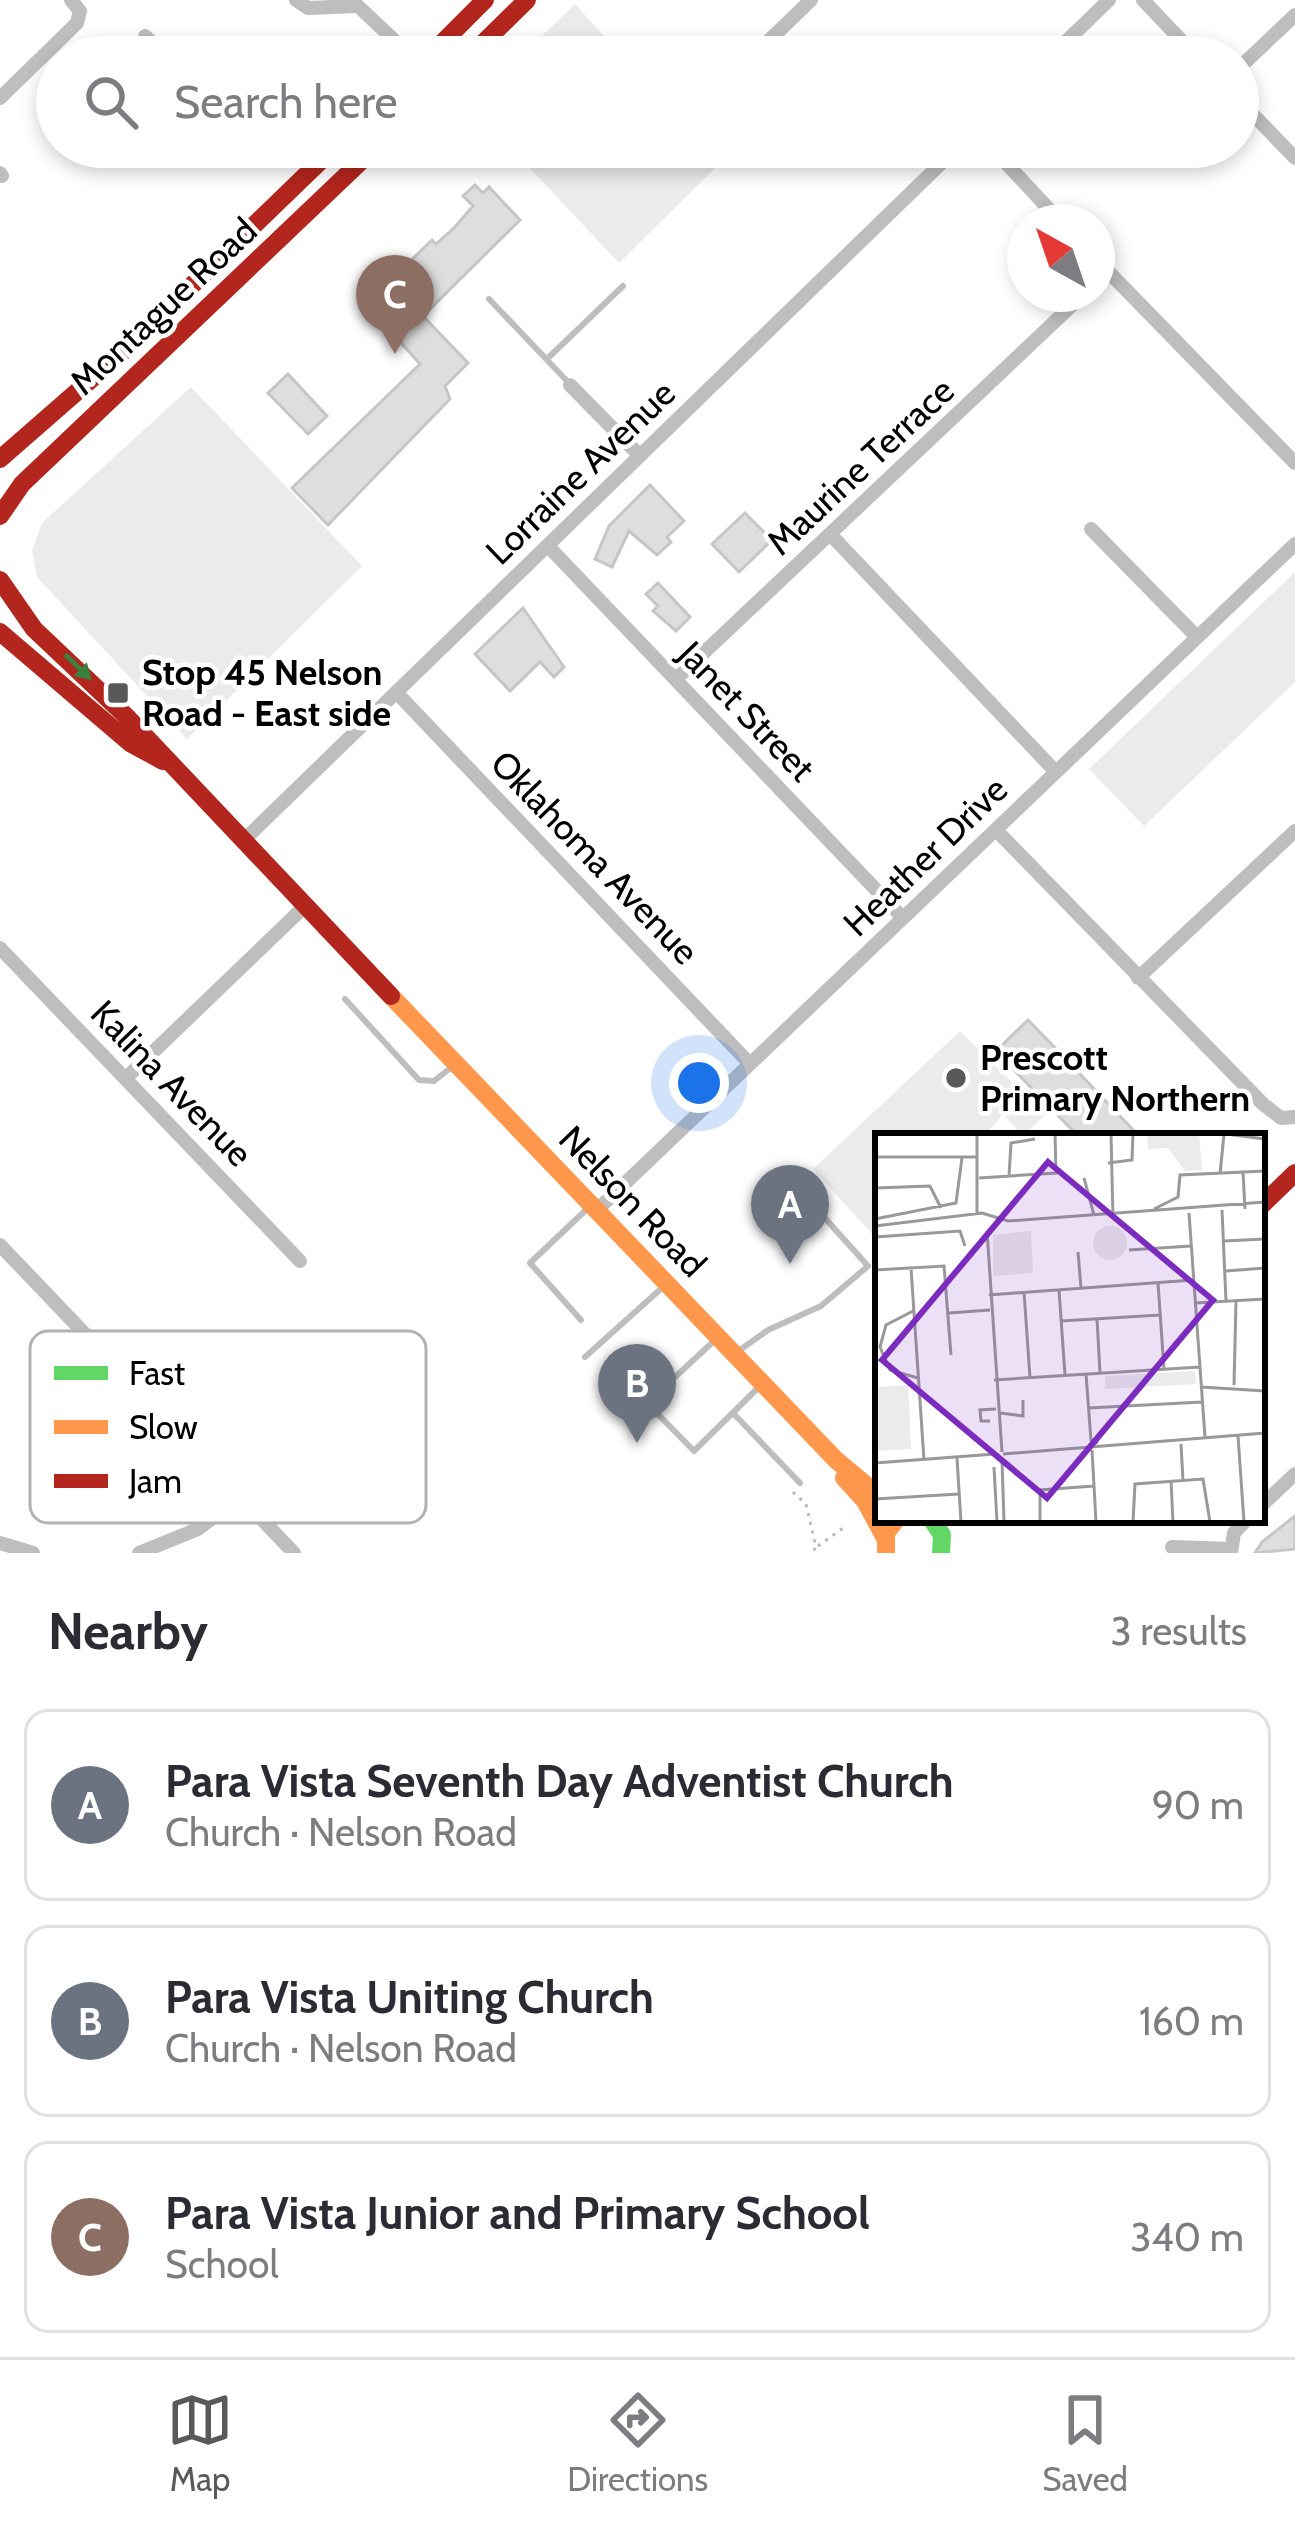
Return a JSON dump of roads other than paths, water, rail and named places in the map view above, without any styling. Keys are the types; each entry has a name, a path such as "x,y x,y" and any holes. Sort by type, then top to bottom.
{"main road":[{"path":"449,36 485,0"},
{"path":"488,36 517,4"},
{"name":"Montague Road","path":"0,460 127,348 308,168"},
{"name":"Montague Road","path":"0,516 45,461 354,168"},
{"name":"Nelson Road","path":"0,580 24,616 144,730 167,763 593,1208 836,1460 875,1492"},
{"name":"Nelson Road","path":"0,632 130,743 167,763"},
{"path":"1265,1202 1295,1173"},
{"name":"Nelson Road","path":"836,1460 884,1547"}],"street":[{"path":"65,36 80,20 71,0"},
{"path":"296,0 308,8 358,6 390,36"},
{"path":"774,36 811,0"},
{"path":"1071,36 1108,0"},
{"path":"1142,0 1177,36"},
{"path":"1259,49 1295,15"},
{"path":"0,98 36,64"},
{"path":"1259,121 1295,158"},
{"name":"Lorraine Avenue","path":"244,840 936,168"},
{"path":"1011,168 1044,204"},
{"path":"1115,285 1295,463"},
{"name":"Maurine Terrace","path":"676,680 1065,312"},
{"path":"570,385 639,455"},
{"path":"1091,529 1197,637"},
{"path":"831,536 1057,772"},
{"name":"Heather Drive","path":"593,1208 1295,544"},
{"name":"Janet Street","path":"548,546 903,918"},
{"name":"Oklahoma Avenue","path":"396,692 750,1064"},
{"path":"996,830 1274,1114 1295,1117"},
{"path":"1138,978 1295,831"},
{"path":"126,1078 305,906"},
{"name":"Kalina Avenue","path":"0,948 300,1261"},
{"path":"0,1245 82,1331"},
{"path":"1265,1502 1295,1474"},
{"path":"139,1553 206,1523"},
{"path":"266,1523 294,1553"},
{"path":"1172,1547 1231,1551 1245,1523"},
{"path":"0,1543 33,1553"}],"lane":[{"path":"547,359 623,286"},
{"path":"489,298 570,385"},
{"path":"345,999 419,1080 434,1081 455,1063"},
{"path":"734,1354 768,1330 820,1306 868,1266 805,1196"},
{"path":"581,1320 530,1263 593,1208"},
{"path":"585,1357 667,1283"},
{"path":"718,1337 647,1403 694,1451 763,1384"},
{"path":"733,1413 800,1483"}],"place":[{"name":"Para Vista Junior and Primary School","path":"395,354"},
{"name":"Stop 45 Nelson Road - East side","path":"118,693"},
{"name":"Prescott Primary Northern","path":"956,1078"},
{"name":"Para Vista Seventh Day Adventist Church","path":"790,1264"},
{"name":"Para Vista Uniting Church","path":"637,1443"}]}
